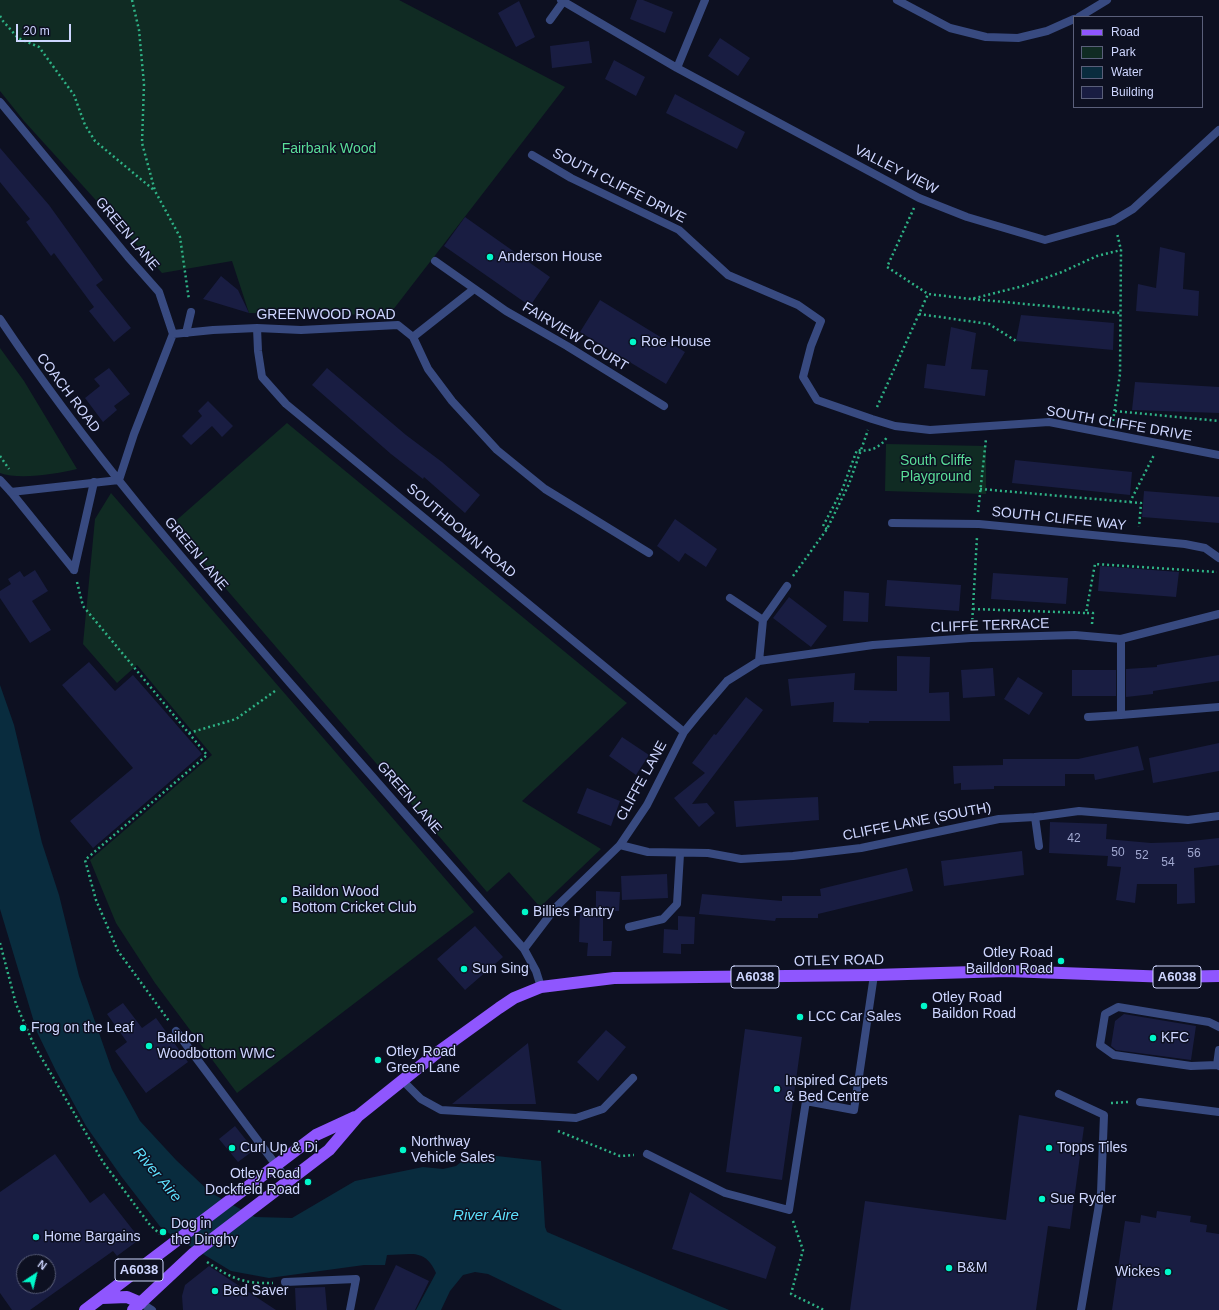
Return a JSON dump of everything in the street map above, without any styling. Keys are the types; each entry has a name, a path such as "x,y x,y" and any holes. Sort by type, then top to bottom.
{"main road":[{"name":"OTLEY ROAD","path":"137,1306 194,1253 271,1196 329,1150 358,1116 403,1080 499,1008 514,998 541,987 614,978 874,975 1007,971 1170,977 1219,976"},
{"name":"OTLEY ROAD","path":"85,1310 316,1135 358,1116"},
{"path":"102,1298 127,1297 137,1306"}],"street":[{"path":"677,68 705,0"},
{"path":"898,0 950,28 986,37 1018,38 1047,31 1073,19"},
{"path":"1081,16 1107,0"},
{"path":"550,20 562,1"},
{"name":"VALLEY VIEW","path":"562,1 677,68 919,198 967,217 1045,240 1113,222 1133,209 1219,130"},
{"name":"GREEN LANE","path":"0,102 128,257 159,292 173,334"},
{"name":"SOUTH CLIFFE DRIVE","path":"532,155 571,178 680,230 728,275 798,304 821,321 811,346 803,377 817,400 872,420 895,426 930,430 1049,422 1219,455"},
{"name":"FAIRVIEW COURT","path":"435,261 506,311 574,350 664,406"},
{"path":"413,337 474,289"},
{"path":"186,333 191,312"},
{"name":"COACH ROAD","path":"0,319 42,382 119,480"},
{"name":"GREENWOOD ROAD","path":"173,334 257,328 301,330 398,325 413,337 428,369 452,401 497,450 545,489 649,553"},
{"name":"SOUTHDOWN ROAD","path":"257,328 258,351 262,377 286,404 684,732"},
{"path":"11,492 119,480 134,434 173,334"},
{"path":"0,480 74,570"},
{"name":"GREEN LANE","path":"119,480 217,600 524,949 536,971 541,987"},
{"path":"74,570 94,482"},
{"name":"SOUTH CLIFFE WAY","path":"892,523 979,524 1138,540 1205,548 1219,558"},
{"path":"759,661 763,620 787,586"},
{"path":"730,598 763,620"},
{"name":"CLIFFE TERRACE","path":"759,661 873,645 971,638 1075,635 1122,639 1219,614"},
{"path":"1120,715 1122,639"},
{"name":"CLIFFE LANE","path":"524,949 556,907 620,845 647,805 684,732 727,681 759,661"},
{"path":"1088,717 1219,707"},
{"name":"CLIFFE LANE (SOUTH)","path":"620,845 648,852 680,854 708,853 741,859 793,856 861,848 999,819 1035,817 1079,811 1188,820 1219,816"},
{"path":"1035,817 1038,846"},
{"path":"629,928 663,919 677,904 680,854"},
{"path":"647,1154 724,1193 790,1210 806,1101 854,1110 874,975"},
{"path":"1219,1027 1209,1022 1118,1007 1106,1014 1100,1045 1114,1055 1191,1066 1218,1065 1219,1050"},
{"path":"176,1031 288,1181"},
{"path":"403,1080 421,1099 441,1110 576,1118 603,1109 633,1078"},
{"path":"1059,1094 1104,1115 1101,1192 1081,1310"},
{"path":"1140,1102 1219,1112"},
{"path":"285,1282 356,1279 350,1310"},
{"path":"137,1306 152,1310"}],"path":[{"path":"132,0 139,30 144,84 142,143 155,191 180,237 191,312"},
{"path":"0,16 18,38 39,47 74,95 85,125 95,141 155,191"},
{"path":"919,198 887,267 928,294 1120,313"},
{"path":"1112,434 1120,374 1121,250 1113,222"},
{"path":"971,299 1023,286 1062,272 1097,256 1121,250"},
{"path":"787,586 827,529 849,484 872,420 928,294"},
{"path":"919,314 989,324 1016,341"},
{"path":"1115,411 1219,421"},
{"path":"861,450 869,451 882,444 895,426"},
{"path":"978,510 985,444"},
{"path":"1130,502 1160,444"},
{"path":"0,456 10,472"},
{"path":"980,489 1141,503 1138,540"},
{"path":"971,638 977,536"},
{"path":"1086,613 1095,564 1219,572"},
{"path":"74,570 83,606 207,755 85,860 96,900 118,951 176,1031"},
{"path":"973,609 1093,613 1090,637"},
{"path":"189,733 236,720 275,691"},
{"path":"0,943 16,1004 34,1045 103,1162 150,1225 161,1234"},
{"path":"555,1130 620,1156 647,1154"},
{"path":"790,1210 802,1250 791,1294 824,1310"},
{"path":"194,1253 235,1279 258,1284 285,1282"}],"green space":[{"name":"Fairbank Wood","path":"0,0 399,0 565,87 389,315 249,313 232,261 162,273 24,121 0,91"},
{"path":"0,348 24,381 77,469 59,473 27,476 0,473"},
{"path":"287,423 627,703 522,801 601,849 540,907 509,872 487,892 171,525"},
{"name":"South Cliffe Playground","path":"886,444 986,446 986,494 885,491"},
{"name":"Baildon Wood Bottom Cricket Club","path":"111,493 474,912 237,1093 155,983 116,923 90,860 212,755 137,665 117,683 83,644 95,519"}],"water":[{"name":"River Aire","path":"0,685 14,725 42,843 59,895 79,976 112,1070 140,1121 176,1160 211,1193 255,1217 292,1218 355,1181 423,1167 443,1169 456,1166 469,1156 484,1158 488,1155 541,1161 545,1227 547,1232 729,1310 562,1310 488,1274 475,1272 463,1275 450,1291 441,1310 416,1310 436,1273 432,1265 422,1256 410,1254 387,1255 385,1265 364,1265 269,1278 231,1271 162,1229 121,1176 86,1126 56,1071 37,1032 0,909"}],"building":[{"path":"637,0 643,0 673,12 665,33 630,19"},
{"path":"519,1 535,37 516,47 498,13"},
{"path":"720,38 750,58 738,76 708,56"},
{"path":"589,41 592,63 552,68 550,46"},
{"path":"614,60 645,77 636,96 605,79"},
{"path":"675,94 745,132 737,149 666,113"},
{"path":"0,148 49,205 103,280 96,285 131,328 114,342 89,311 94,307 54,253 51,256 26,222 30,219 0,182"},
{"name":"Anderson House","path":"465,217 550,277 530,306 444,246"},
{"path":"1160,247 1185,253 1183,289 1199,291 1198,316 1136,311 1138,284 1156,288"},
{"path":"221,276 238,290 249,313 203,299"},
{"name":"Roe House","path":"600,300 685,352 666,384 580,332"},
{"path":"1021,315 1114,323 1113,350 1016,341"},
{"path":"951,327 976,333 971,369 988,370 985,396 924,388 927,364 945,366"},
{"path":"109,368 130,394 114,406 117,410 103,422 85,398 100,386 94,379"},
{"path":"327,368 480,495 465,513 424,477 423,479 391,454 312,385"},
{"path":"1135,382 1219,387 1219,413 1132,410"},
{"path":"208,401 233,426 222,437 212,426 191,445 182,436 202,416 198,411"},
{"path":"1015,460 1132,472 1130,495 1012,483"},
{"path":"1144,491 1219,497 1219,523 1142,517"},
{"path":"675,519 717,549 706,567 685,553 679,562 657,546"},
{"path":"1100,566 1179,572 1176,597 1098,591"},
{"path":"35,570 48,591 32,601 51,630 30,643 0,598 0,591 11,584 8,579 20,571 24,577"},
{"path":"993,573 1068,578 1066,604 991,599"},
{"path":"887,580 961,585 959,611 885,606"},
{"path":"844,591 869,593 868,622 843,621"},
{"path":"789,597 827,626 811,647 773,618"},
{"path":"1219,655 1219,681 1153,691 1153,694 1126,697 1126,669 1157,667 1157,665"},
{"path":"897,656 930,657 929,693 949,692 950,721 869,721 869,723 833,722 834,702 791,706 788,679 855,673 854,690 897,691"},
{"path":"89,662 115,691 133,675 202,754 93,848 70,821 133,768 62,685"},
{"path":"993,668 995,696 963,698 961,670"},
{"path":"1072,670 1116,670 1116,696 1072,696"},
{"path":"1018,677 1043,693 1029,715 1004,699"},
{"path":"746,697 763,710 692,804 707,803 715,813 699,827 674,798 705,773 692,763 714,734 716,735"},
{"path":"622,737 649,755 636,775 609,756"},
{"path":"1219,743 1219,771 1153,783 1149,758"},
{"path":"1138,746 1144,770 1095,780 1094,774 1065,774 1065,786 994,786 994,789 961,790 961,783 954,784 953,766 1003,765 1003,759 1078,759"},
{"path":"587,788 620,801 611,826 577,813"},
{"path":"818,797 819,820 736,827 734,801"},
{"path":"1050,822 1107,824 1106,839 1151,843 1182,842 1219,838 1219,865 1194,868 1195,903 1177,904 1177,884 1137,884 1135,903 1116,900 1121,867 1107,866 1108,856 1049,853"},
{"path":"1022,851 1024,875 944,886 941,861"},
{"path":"907,868 913,891 818,914 818,918 776,918 775,921 699,914 702,894 782,901 782,896 821,896 820,889"},
{"path":"667,874 668,898 622,900 621,876"},
{"path":"596,891 620,892 619,911 596,910"},
{"path":"580,909 603,910 603,941 612,941 611,956 587,956 588,943 579,942"},
{"path":"678,916 695,917 694,944 681,944 681,954 663,953 664,929 678,930"},
{"path":"475,926 503,957 465,990 437,959"},
{"name":"Baildon Woodbottom WMC","path":"123,1003 142,1028 156,1018 188,1062 146,1093 115,1051 127,1042 107,1014"},
{"name":"KFC","path":"1124,1014 1196,1026 1191,1060 1116,1050 1111,1046 1115,1021"},
{"path":"745,1029 802,1037 782,1180 726,1172"},
{"path":"606,1030 626,1047 598,1081 577,1062"},
{"path":"528,1043 536,1104 452,1104"},
{"name":"B&M","path":"1019,1115 1084,1127 1070,1229 1048,1226 1036,1310 850,1310 865,1201 1006,1220"},
{"path":"235,1126 254,1150 238,1162 219,1139"},
{"name":"Home Bargains","path":"55,1154 90,1203 104,1193 140,1239 117,1256 113,1251 56,1292 56,1254 16,1254 16,1294 53,1294 30,1310 12,1310 0,1293 0,1192"},
{"path":"690,1192 776,1247 766,1279 672,1249"},
{"name":"Wickes","path":"1157,1211 1191,1216 1190,1222 1207,1225 1206,1232 1219,1234 1219,1310 1112,1310 1125,1221 1140,1223 1141,1215 1156,1218"},
{"path":"396,1265 429,1281 415,1310 374,1310"},
{"name":"Bed Saver","path":"209,1266 276,1310 183,1310 182,1296 185,1285"},
{"path":"325,1287 327,1310 296,1310 295,1288"}],"place":[{"name":"Anderson House","path":"490,257"},
{"name":"Roe House","path":"633,342"},
{"name":"Baildon Wood Bottom Cricket Club","path":"284,900"},
{"name":"Billies Pantry","path":"525,912"},
{"name":"Otley Road Bailldon Road","path":"1061,961"},
{"name":"Sun Sing","path":"464,969"},
{"name":"Otley Road Baildon Road","path":"924,1006"},
{"name":"LCC Car Sales","path":"800,1017"},
{"name":"Frog on the Leaf","path":"23,1028"},
{"name":"KFC","path":"1153,1038"},
{"name":"Baildon Woodbottom WMC","path":"149,1046"},
{"name":"Otley Road Green Lane","path":"378,1060"},
{"name":"Inspired Carpets & Bed Centre","path":"777,1089"},
{"name":"Curl Up & Di","path":"232,1148"},
{"name":"Topps Tiles","path":"1049,1148"},
{"name":"Northway Vehicle Sales","path":"403,1150"},
{"name":"Otley Road Dockfield Road","path":"308,1182"},
{"name":"Sue Ryder","path":"1042,1199"},
{"name":"Dog in the Dinghy","path":"163,1232"},
{"name":"Home Bargains","path":"36,1237"},
{"name":"B&M","path":"949,1268"},
{"name":"Wickes","path":"1168,1272"},
{"name":"Bed Saver","path":"215,1291"}]}
